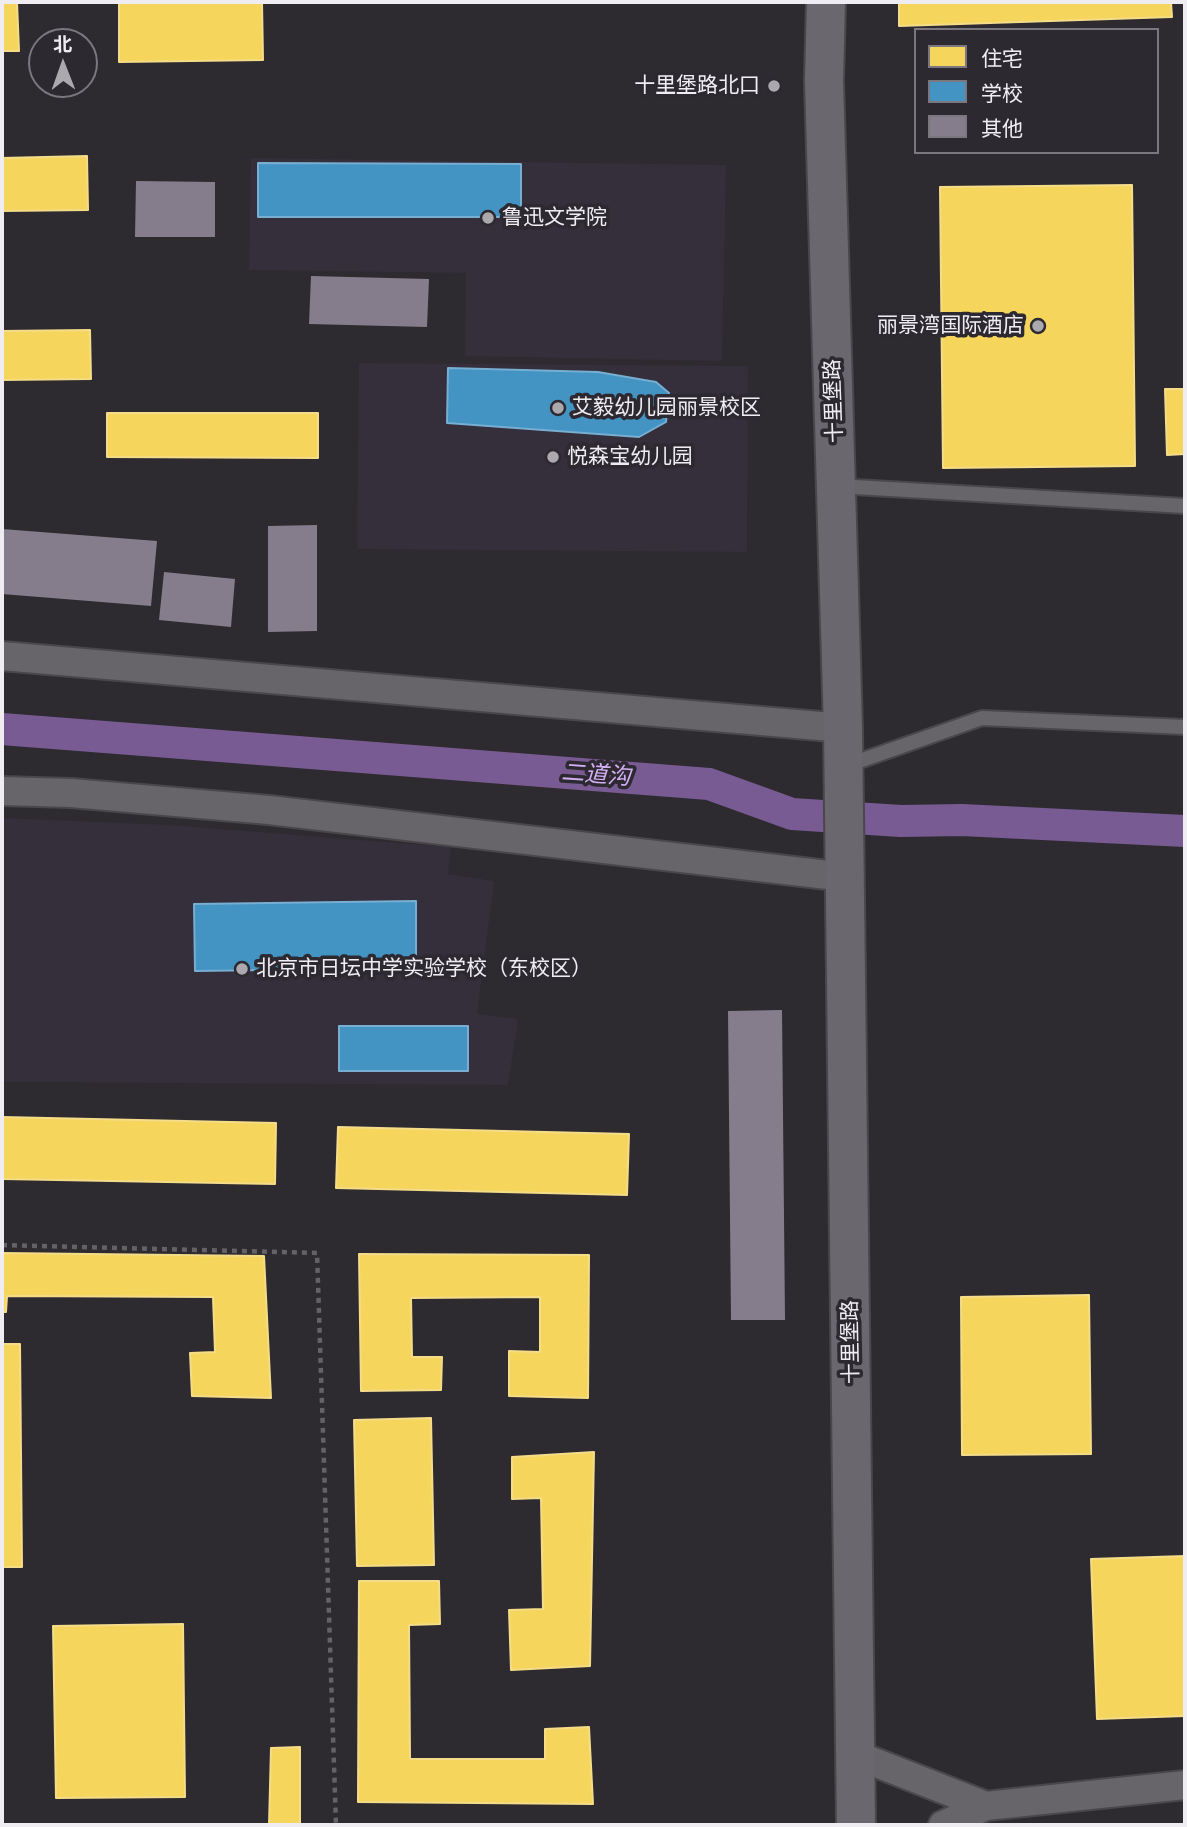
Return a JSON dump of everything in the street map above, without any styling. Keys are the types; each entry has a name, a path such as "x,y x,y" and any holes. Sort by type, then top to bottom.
{"street":[{"name":"十里堡路","path":"826,2 824,81 844,783 856,1825"},
{"path":"2,656 843,728"},
{"path":"2,792 71,793 269,810 845,868"},
{"path":"856,1755 986,1806"},
{"path":"943,1825 986,1806 1185,1785"}],"lane":[{"path":"836,486 1185,506"},
{"path":"844,783 982,718 1185,727"}],"path":[{"path":"2,1245 317,1253 336,1825"}],"shaded area":[{"name":"鲁迅文学院","path":"251,158 726,165 722,361 465,356 466,273 249,270"},
{"name":"悦森宝幼儿园","path":"359,363 748,366 747,552 357,549"},
{"name":"北京市日坛中学实验学校（东校区）","path":"3,818 169,825 451,847 448,874 494,881 477,1014 518,1019 508,1085 2,1082"}],"building: 住宅":[{"path":"2,2 17,2 19,51 2,51"},
{"path":"119,2 262,2 263,60 119,62"},
{"path":"899,2 1171,2 1172,17 899,26"},
{"path":"87,156 88,210 2,211 2,158"},
{"name":"丽景湾国际酒店","path":"1132,185 1135,466 943,468 940,187"},
{"path":"90,330 91,379 2,380 2,331"},
{"path":"1165,389 1185,389 1185,454 1167,455"},
{"path":"107,413 318,413 318,458 107,457"},
{"path":"2,1117 276,1123 275,1184 2,1179"},
{"path":"338,1127 629,1134 627,1195 336,1188"},
{"path":"2,1253 264,1256 271,1398 192,1396 190,1353 215,1352 213,1297 7,1296 6,1312 2,1312"},
{"path":"359,1254 589,1255 588,1398 509,1396 509,1351 540,1352 540,1297 411,1298 412,1357 442,1357 441,1390 361,1391"},
{"path":"1089,1295 1091,1454 962,1455 961,1297"},
{"path":"2,1344 20,1344 22,1567 2,1567"},
{"path":"431,1418 434,1565 357,1566 354,1420"},
{"path":"594,1452 590,1666 511,1670 509,1610 543,1609 541,1498 512,1499 512,1457"},
{"path":"1185,1556 1185,1716 1097,1719 1091,1559"},
{"path":"359,1581 439,1581 440,1624 409,1625 410,1759 545,1759 545,1729 589,1727 593,1804 358,1802"},
{"path":"183,1624 185,1797 56,1798 53,1626"},
{"path":"300,1747 300,1825 269,1825 271,1748"}],"building: 学校":[{"path":"258,163 521,164 521,217 258,217"},
{"name":"艾毅幼儿园丽景校区","path":"448,368 598,372 656,382 669,393 666,422 639,437 447,423"},
{"path":"416,901 416,968 195,971 194,904"},
{"path":"339,1026 468,1026 468,1071 339,1071"}],"building: 其他":[{"path":"136,181 215,182 215,237 135,237"},
{"path":"311,276 429,279 427,327 309,324"},
{"path":"317,525 317,631 268,632 268,526"},
{"path":"2,529 157,541 151,606 2,594"},
{"path":"164,572 235,579 231,627 159,620"},
{"path":"782,1010 785,1320 731,1320 728,1011"}],"waterway":[{"name":"二道沟","path":"2,729 709,784 792,814 901,821 962,820 1185,831"}],"place":[{"name":"十里堡路北口","path":"774,86"},
{"name":"鲁迅文学院","path":"488,218"},
{"name":"丽景湾国际酒店","path":"1038,326"},
{"name":"艾毅幼儿园丽景校区","path":"558,408"},
{"name":"悦森宝幼儿园","path":"553,457"},
{"name":"北京市日坛中学实验学校（东校区）","path":"242,969"}]}
